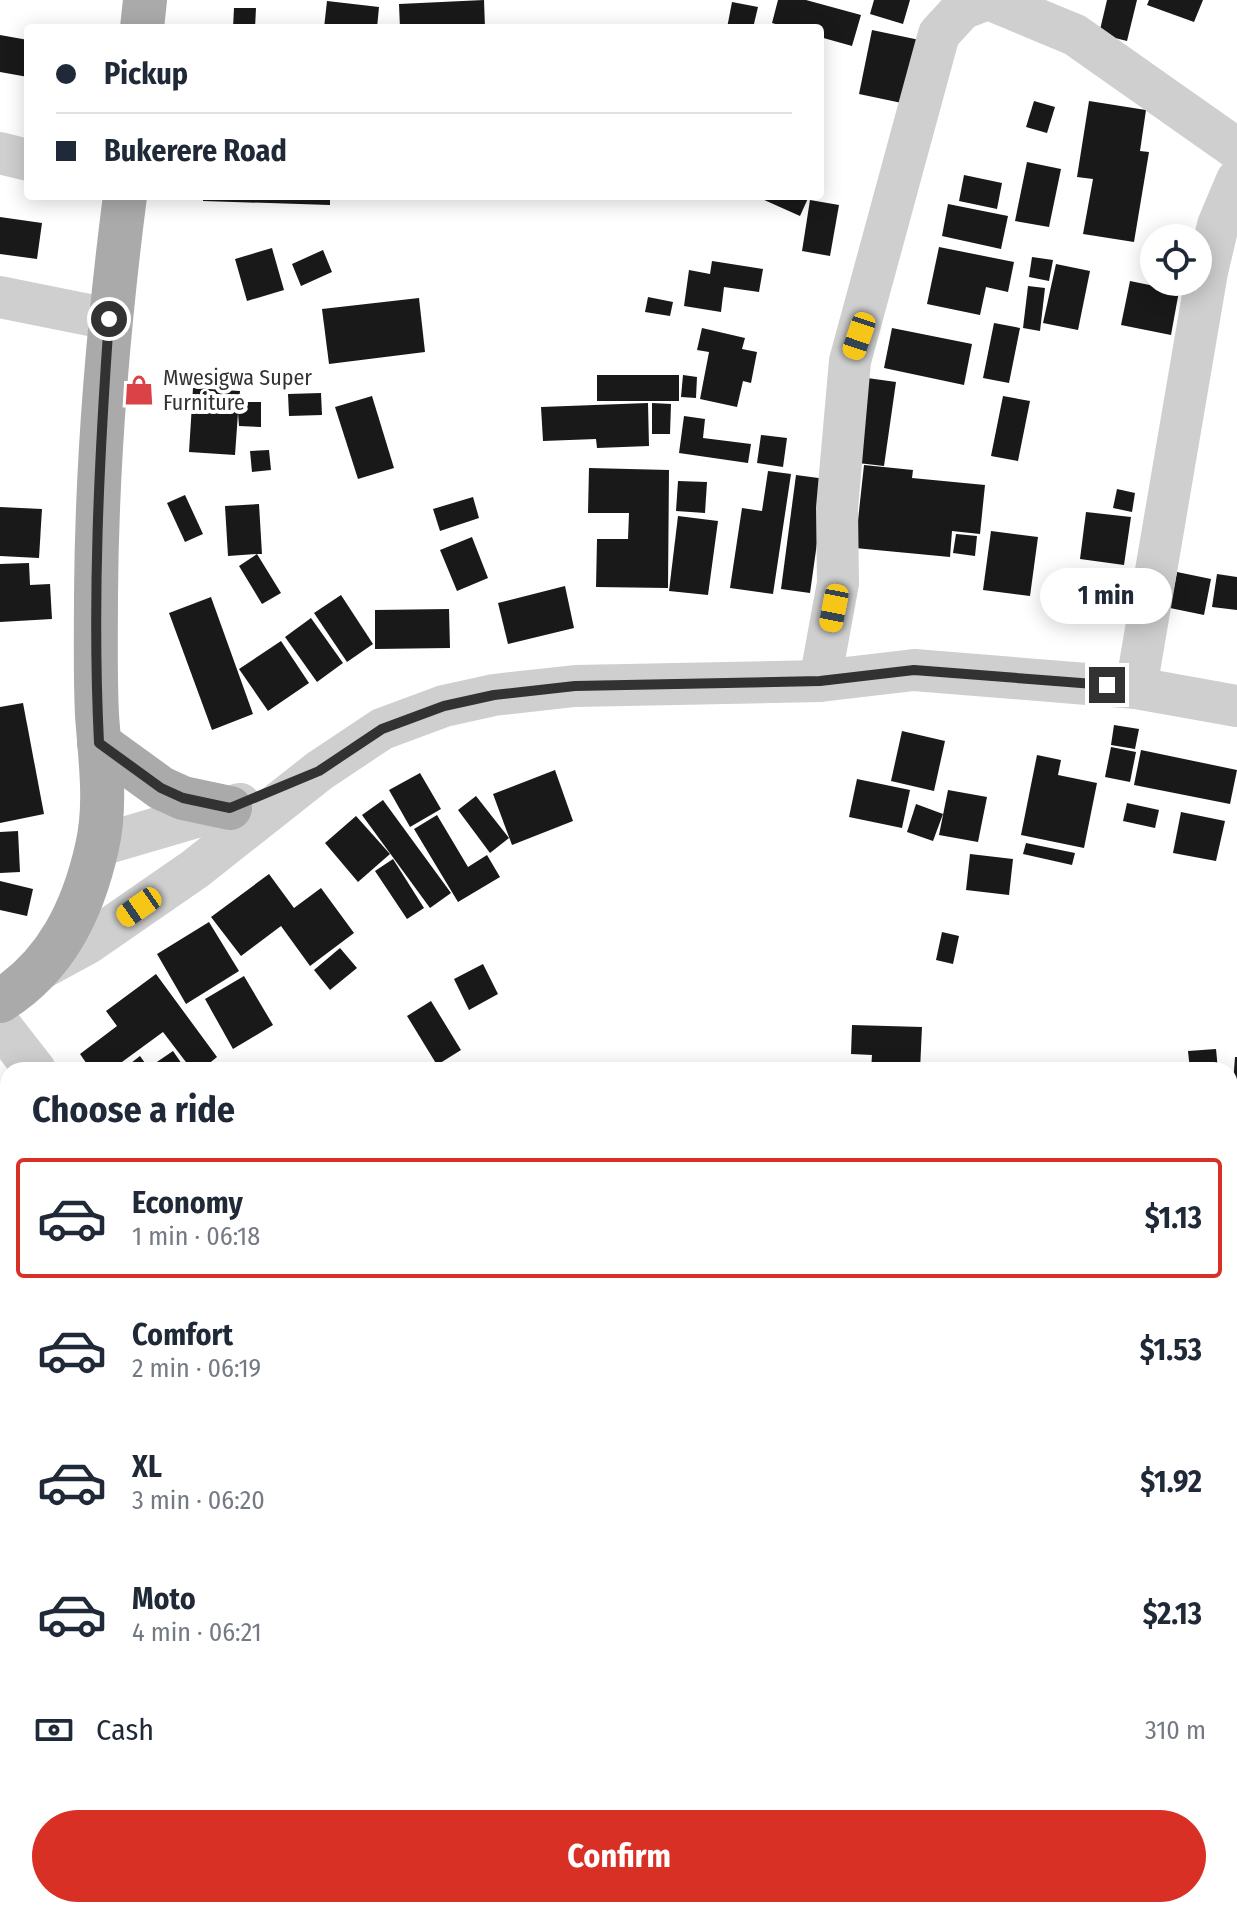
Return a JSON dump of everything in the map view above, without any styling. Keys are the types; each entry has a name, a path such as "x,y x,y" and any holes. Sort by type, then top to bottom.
{"main road":[{"path":"142,24 145,0"},
{"path":"0,1001 42,968 77,913 97,846 102,799 96,591 99,456 109,319 124,200"},
{"path":"99,743 161,788 183,798 230,808"}],"street":[{"path":"820,681 838,583 837,508 850,361 939,34 962,9 985,0"},
{"path":"991,0 1075,35 1237,149"},
{"path":"0,153 24,159"},
{"path":"1136,688 1207,272 1218,225 1237,180"},
{"path":"0,297 109,319"},
{"path":"42,968 88,943 195,869 319,771 382,729 444,706 494,695 575,686 820,681 914,670 1136,688 1237,706"},
{"path":"97,846 230,808 319,771"},
{"path":"0,1025 29,1062"}],"building":[{"path":"484,0 485,24 400,24 399,4"},
{"path":"778,0 806,0 861,15 852,46 824,38 824,24 772,23"},
{"path":"874,0 910,0 903,24 870,14"},
{"path":"1107,0 1137,0 1127,41 1099,34"},
{"path":"1149,0 1203,0 1194,22 1147,5"},
{"path":"327,1 379,7 377,24 324,24"},
{"path":"732,2 758,7 754,24 728,24"},
{"path":"234,8 256,8 255,24 233,24"},
{"path":"872,30 929,42 916,106 859,94"},
{"path":"0,35 24,39 24,76 0,72"},
{"path":"1034,101 1055,107 1047,133 1026,127"},
{"path":"1089,101 1146,110 1140,151 1149,152 1134,242 1083,234 1093,179 1077,177"},
{"path":"1027,162 1061,169 1049,227 1015,221"},
{"path":"964,175 1002,183 997,209 959,201"},
{"path":"330,200 330,205 203,201"},
{"path":"764,200 807,200 800,216"},
{"path":"810,200 839,205 830,256 802,251"},
{"path":"948,204 1008,216 1001,249 942,236"},
{"path":"0,217 42,223 37,259 0,254"},
{"path":"939,247 1014,262 1008,292 986,287 980,315 927,304"},
{"path":"272,248 284,290 247,301 235,259"},
{"path":"323,250 332,272 301,286 292,264"},
{"path":"1032,257 1053,260 1049,281 1029,277"},
{"path":"712,261 763,269 759,292 724,287 721,312 684,306 689,270 710,274"},
{"path":"1056,264 1090,271 1078,330 1043,323"},
{"path":"1130,281 1140,283 1140,296 1178,296 1171,335 1121,325"},
{"path":"1028,286 1045,288 1040,331 1023,328"},
{"path":"648,297 673,302 670,316 645,312"},
{"path":"419,298 425,352 329,364 322,309"},
{"path":"994,323 1020,328 1009,383 983,378"},
{"path":"702,328 745,338 742,349 757,352 751,383 743,381 737,407 700,399 709,352 697,350"},
{"path":"892,328 972,344 964,385 884,368"},
{"path":"597,375 679,375 679,401 597,401"},
{"path":"683,375 697,377 696,398 681,397"},
{"path":"860,377 896,382 884,466 849,462"},
{"path":"193,388 240,391 239,402 261,402 261,427 239,426 238,413 235,455 189,452"},
{"path":"321,393 322,415 289,416 288,394"},
{"path":"372,396 394,468 358,479 335,407"},
{"path":"1003,396 1030,401 1018,461 991,456"},
{"path":"648,403 649,446 597,448 596,439 543,441 541,407"},
{"path":"652,403 671,404 670,434 652,434"},
{"path":"684,416 705,419 703,438 751,444 748,463 679,453"},
{"path":"761,435 787,438 783,467 757,463"},
{"path":"269,450 271,470 252,472 250,451"},
{"path":"864,465 913,470 912,478 985,485 980,534 952,531 950,557 855,548"},
{"path":"589,468 669,470 668,588 596,587 597,539 628,539 629,513 588,513"},
{"path":"768,471 791,474 773,594 730,588 742,508 762,511"},
{"path":"796,475 826,479 810,593 781,589"},
{"path":"678,481 707,482 705,513 676,511"},
{"path":"1117,489 1135,493 1132,512 1113,508"},
{"path":"185,495 203,534 185,542 167,503"},
{"path":"473,497 479,518 440,531 433,509"},
{"path":"259,504 262,554 228,556 225,506"},
{"path":"0,507 42,509 39,558 0,556"},
{"path":"1086,512 1131,517 1124,565 1080,559"},
{"path":"678,516 718,521 708,595 669,591"},
{"path":"991,531 1038,537 1030,596 983,590"},
{"path":"956,534 977,536 975,556 953,553"},
{"path":"472,537 488,578 457,591 440,550"},
{"path":"257,554 281,593 262,604 239,566"},
{"path":"29,563 30,585 50,584 52,619 0,622 0,564"},
{"path":"1177,572 1211,579 1204,615 1170,608"},
{"path":"1217,574 1237,577 1237,610 1212,607"},
{"path":"565,586 574,628 508,644 498,603"},
{"path":"341,595 373,644 347,662 314,613"},
{"path":"211,597 253,714 212,730 169,613"},
{"path":"449,609 450,648 375,649 375,610"},
{"path":"311,618 343,663 317,682 285,637"},
{"path":"281,641 309,683 268,711 239,669"},
{"path":"23,703 44,814 0,823 0,707"},
{"path":"1114,725 1139,729 1135,749 1111,745"},
{"path":"902,731 945,741 934,791 891,781"},
{"path":"1111,747 1136,752 1130,782 1105,777"},
{"path":"1141,750 1237,770 1230,804 1134,785"},
{"path":"1037,755 1061,760 1058,775 1097,783 1084,848 1021,835"},
{"path":"555,770 573,821 512,845 493,794"},
{"path":"420,773 441,809 410,827 389,790"},
{"path":"857,779 910,790 902,828 849,817"},
{"path":"948,790 987,797 978,842 939,835"},
{"path":"476,796 509,838 490,853 458,810"},
{"path":"383,800 451,893 430,908 362,815"},
{"path":"1127,803 1159,810 1155,828 1123,821"},
{"path":"916,804 943,814 933,841 907,832"},
{"path":"1181,812 1225,821 1216,861 1173,853"},
{"path":"437,815 468,867 487,855 500,877 458,902 414,829"},
{"path":"356,816 390,854 358,882 325,843"},
{"path":"18,831 20,872 0,873 0,832"},
{"path":"1026,843 1075,853 1072,865 1023,854"},
{"path":"970,854 1013,859 1009,895 966,890"},
{"path":"393,859 424,908 407,919 375,871"},
{"path":"269,874 294,908 321,888 354,933 310,966 281,926 241,956 211,917"},
{"path":"0,881 33,889 27,916 0,910"},
{"path":"209,922 239,971 186,1004 157,954"},
{"path":"942,932 959,936 953,964 936,960"},
{"path":"340,948 357,968 330,990 314,970"},
{"path":"483,964 498,994 469,1010 454,979"},
{"path":"156,974 217,1057 211,1062 186,1062 163,1032 122,1062 86,1062 80,1054 117,1026 106,1011"},
{"path":"244,976 273,1025 233,1049 205,999"},
{"path":"431,1001 461,1050 442,1062 435,1062 407,1016"},
{"path":"852,1025 922,1027 920,1062 872,1062 872,1055 851,1054"},
{"path":"1216,1049 1217,1062 1189,1062 1188,1051"},
{"path":"173,1051 181,1062 157,1062"}],"place":[{"name":"Mwesigwa Super Furniture","path":"139,390"}],"route":[{"path":"109,319 99,456 96,591 99,743 161,788 183,798 230,808 319,771 382,729 444,706 494,695 575,686 820,681 914,670 1107,685"}]}
